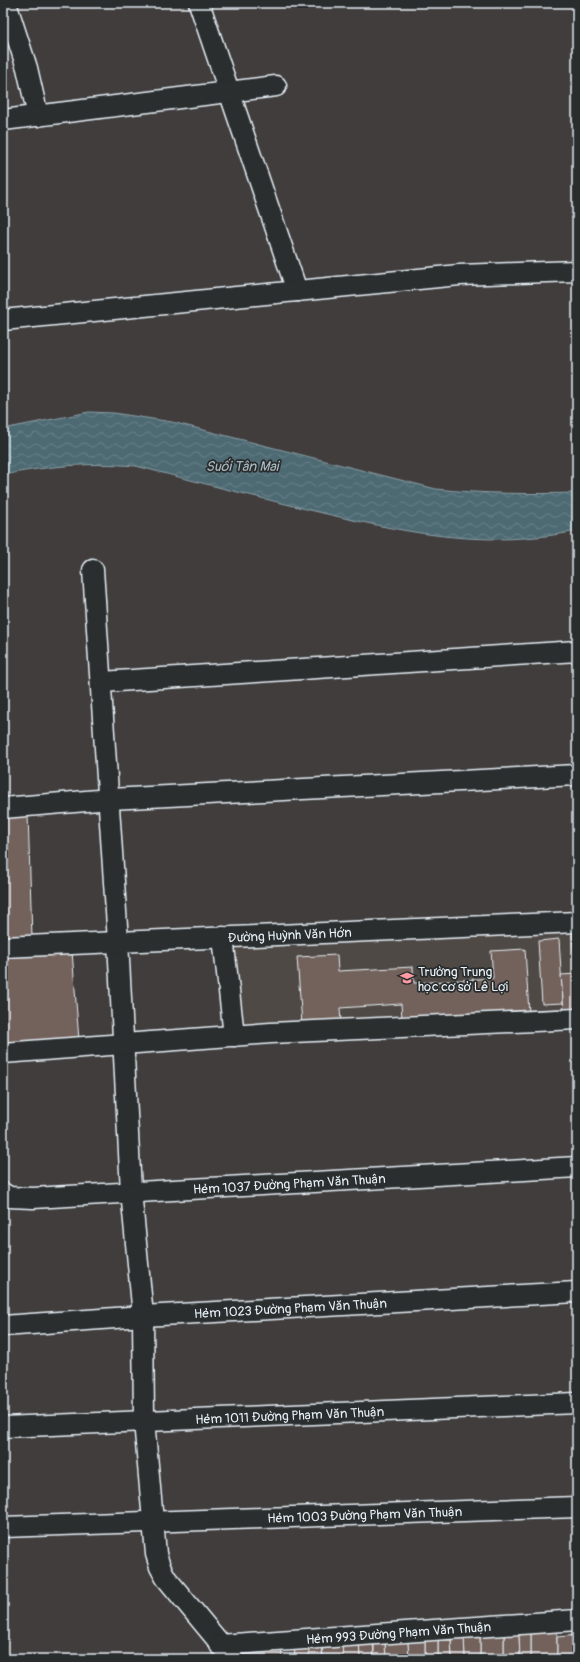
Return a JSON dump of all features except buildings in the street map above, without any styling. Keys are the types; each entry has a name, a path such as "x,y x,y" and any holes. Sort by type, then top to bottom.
{"street":[{"path":"6,3 27,68 38,116"},
{"path":"199,3 297,291"},
{"path":"3,120 276,86"},
{"path":"3,320 459,275 577,271"},
{"path":"93,570 110,799 131,1191 143,1316 144,1421 152,1521 160,1567 227,1652"},
{"path":"102,682 577,651"},
{"path":"3,808 110,799 577,775"},
{"name":"Đường Huỳnh Văn Hớn","path":"3,947 118,941 426,930 577,922"},
{"path":"224,937 234,1036"},
{"path":"3,1053 124,1045 278,1032 577,1019"},
{"name":"Hẻm 1037 Đường Phạm Văn Thuận","path":"3,1193 9,1197 33,1198 131,1191 577,1167"},
{"name":"Hẻm 1023 Đường Phạm Văn Thuận","path":"3,1326 143,1316 577,1292"},
{"name":"Hẻm 1011 Đường Phạm Văn Thuận","path":"3,1427 577,1403"},
{"name":"Hẻm 1003 Đường Phạm Văn Thuận","path":"3,1527 577,1507"},
{"name":"Hẻm 993 Đường Phạm Văn Thuận","path":"227,1652 577,1620"}],"shaded area":[{"name":"Trường Trung học cơ sở Lê Lợi","path":"577,930 577,1011 242,1027 233,945"}],"water":[{"name":"Suối Tân Mai","path":"89,412 114,413 172,422 436,489 506,493 577,493 577,531 508,539 475,539 442,536 377,525 310,510 136,466 103,464 70,466 36,469 3,475 3,429"}],"place":[{"name":"Trường Trung học cơ sở Lê Lợi","path":"407,978"}]}
